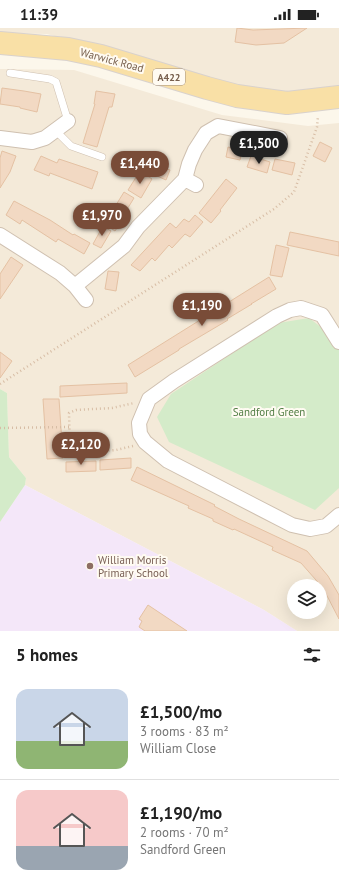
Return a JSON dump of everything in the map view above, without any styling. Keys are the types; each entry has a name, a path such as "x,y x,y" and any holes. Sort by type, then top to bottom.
{"main road":[{"name":"Warwick Road","path":"0,43 68,49 101,56 237,96 287,103 330,98"}],"street":[{"path":"0,138 32,142 45,138 68,121"},
{"path":"75,286 124,246 138,227 190,182 188,164 206,133 218,126 280,138"},
{"path":"0,235 60,273 75,286 86,300"},
{"path":"339,342 322,315 301,308 290,310 277,316 213,356 149,399 139,423 140,434 145,442 168,461 292,525 310,529 326,526 339,515"}],"lane":[{"path":"10,73 50,79 56,82 68,121"},
{"path":"55,130 71,146 102,157"}],"path":[{"path":"0,384 274,209 294,192 317,127 330,98"},
{"path":"145,442 116,450 79,453 70,449 69,413 76,410 112,408 149,399"},
{"path":"0,428 69,427"}],"shaded area":[{"path":"0,28 339,28 339,91 269,93 47,34 0,33"},
{"path":"0,69 74,70 222,115 308,126 339,123 339,631 297,631 264,610 25,485 26,478 9,457 7,393 0,389"},
{"name":"William Morris Primary School","path":"25,485 264,610 297,631 0,631 0,522"}],"green space":[{"name":"Sandford Green","path":"309,318 330,334 339,348 339,488 315,510 169,442 157,417 171,394 278,323"},
{"path":"0,389 7,393 9,457 26,478 25,485 0,522"}],"building":[{"path":"237,28 253,30 307,28 284,43 256,45 235,42"},
{"path":"2,88 41,94 37,112 20,107 0,104"},
{"path":"96,91 115,94 112,107 109,107 97,147 83,143 95,104"},
{"path":"234,140 244,143 240,160 226,157 228,147 232,148"},
{"path":"320,142 332,148 325,162 313,156"},
{"path":"2,151 16,156 10,172 0,188 0,158"},
{"path":"156,155 166,159 162,167 170,170 166,180 148,172"},
{"path":"41,156 57,163 59,159 98,172 92,189 50,173 49,176 34,170"},
{"path":"251,156 270,162 267,173 247,167"},
{"path":"275,159 295,163 292,175 272,170"},
{"path":"140,171 152,179 141,198 128,190"},
{"path":"226,179 237,188 211,223 199,213"},
{"path":"124,192 134,198 126,211 116,205"},
{"path":"14,201 50,220 73,235 74,234 90,243 84,254 58,239 56,242 22,220 20,224 6,215"},
{"path":"116,210 125,216 115,231 106,225"},
{"path":"195,215 203,222 190,237 185,234 172,248 169,245 155,261 152,258 140,271 131,265 170,223 176,228 184,219 189,222"},
{"path":"103,226 111,231 101,248 93,244"},
{"path":"290,232 339,242 339,256 287,245"},
{"path":"276,245 289,248 282,277 270,275"},
{"path":"11,257 23,265 0,299 0,274"},
{"path":"108,271 119,272 116,291 105,289"},
{"path":"269,277 276,289 135,377 128,365"},
{"path":"0,352 12,361 0,378"},
{"path":"127,383 127,393 60,397 60,386"},
{"path":"43,399 59,399 63,458 47,459"},
{"path":"131,458 131,468 100,470 100,460"},
{"path":"96,461 96,471 66,472 66,462"},
{"path":"137,467 215,505 214,506 239,519 307,551 328,576 339,595 339,619 327,596 327,579 315,579 301,563 272,550 273,547 213,521 213,519 188,508 189,506 131,480"},
{"path":"148,605 187,631 145,631 139,627 142,621 139,619"}],"place":[{"name":"William Morris Primary School","path":"90,566"}]}
